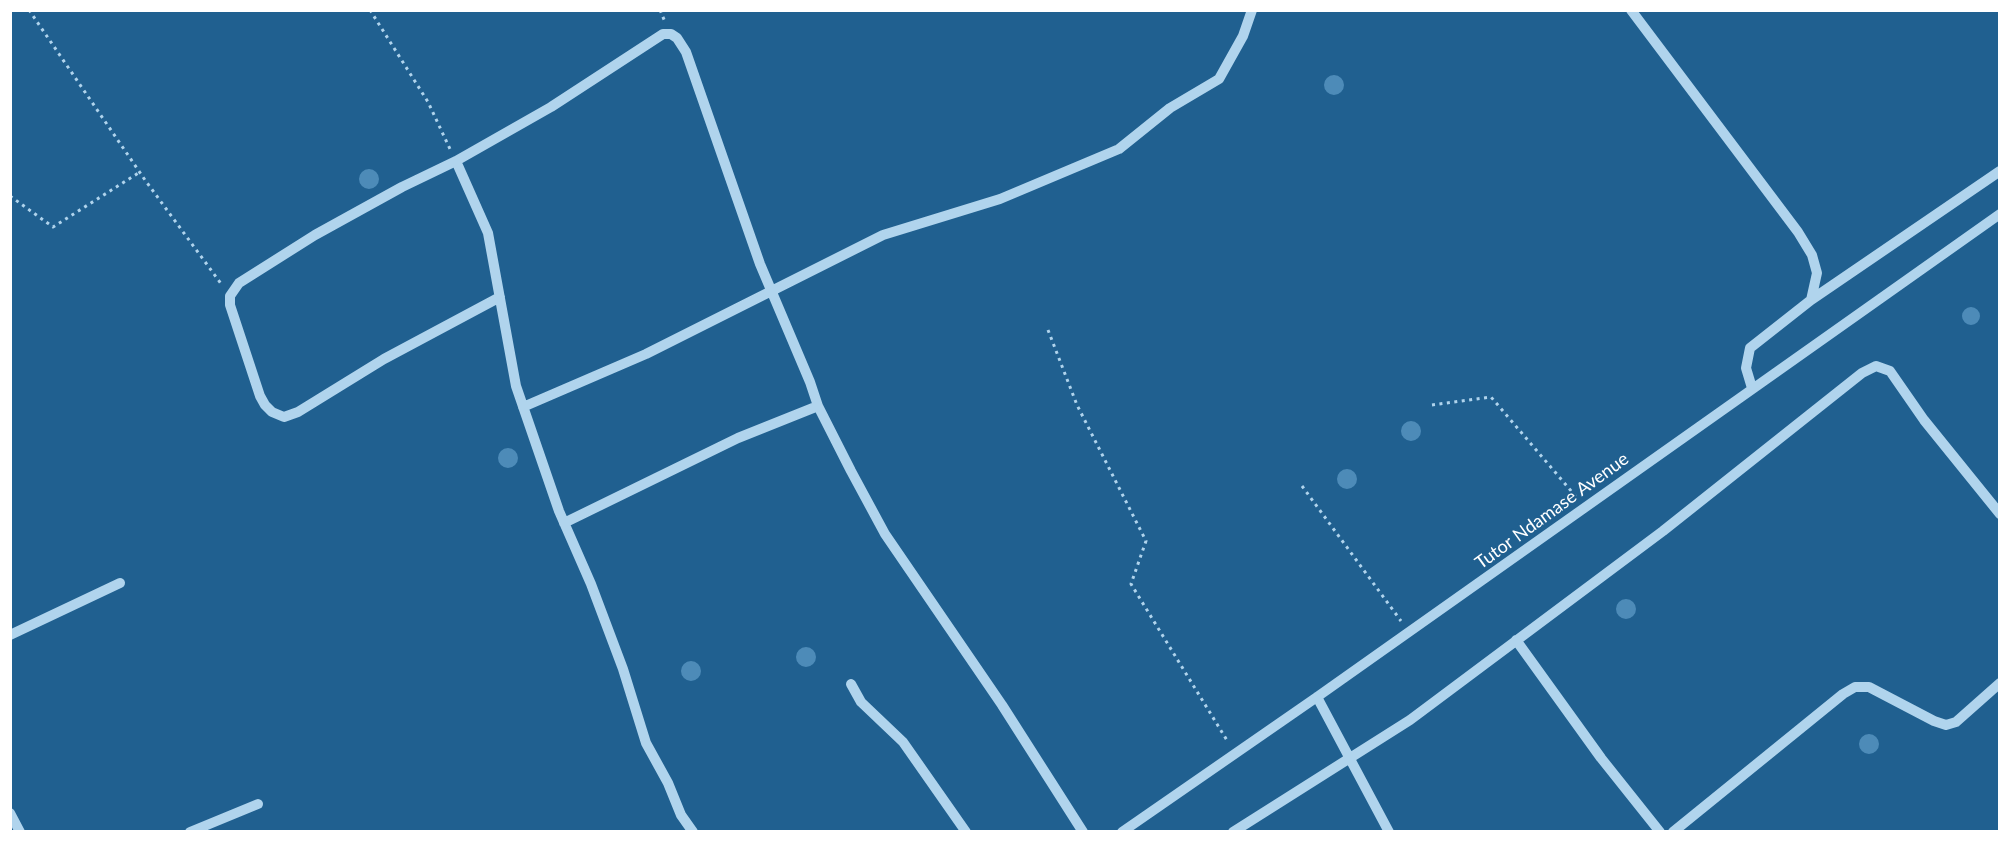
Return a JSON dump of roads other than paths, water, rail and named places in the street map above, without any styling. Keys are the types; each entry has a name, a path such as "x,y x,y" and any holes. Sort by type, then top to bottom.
{"street":[{"path":"523,407 646,354 883,236 1000,199 1119,149 1170,108 1219,79 1243,36 1252,10"},
{"path":"1631,10 1798,232 1812,255 1817,273 1811,300"},
{"path":"500,297 384,359 305,408 284,417 272,412 260,396 230,305 230,296 239,283 248,276 315,235 402,187 456,161 551,107 647,43 663,34 671,34 681,42 686,52 753,243 818,406 885,534 1002,705 1083,831"},
{"path":"456,161 488,233 516,386 564,523 623,669 646,743 668,783 681,815 693,831"},
{"path":"1752,388 1746,368 1750,348 1811,300 2000,171"},
{"name":"Tutor Ndamase Avenue","path":"1122,831 1409,633 2000,214"},
{"path":"1233,831 1410,720 1663,531 1862,373 1876,366 1890,371 1924,420 2000,514"},
{"path":"564,523 738,438 818,406"},
{"path":"10,635 120,583"},
{"path":"1516,640 1601,758 1660,831"},
{"path":"1673,831 1843,694 1855,687 1869,687 1946,725 1956,722 2000,683"},
{"path":"852,684 861,702 903,742 966,831"},
{"path":"1317,697 1389,831"},
{"path":"190,831 258,804"},
{"path":"10,813 20,831"}]}
